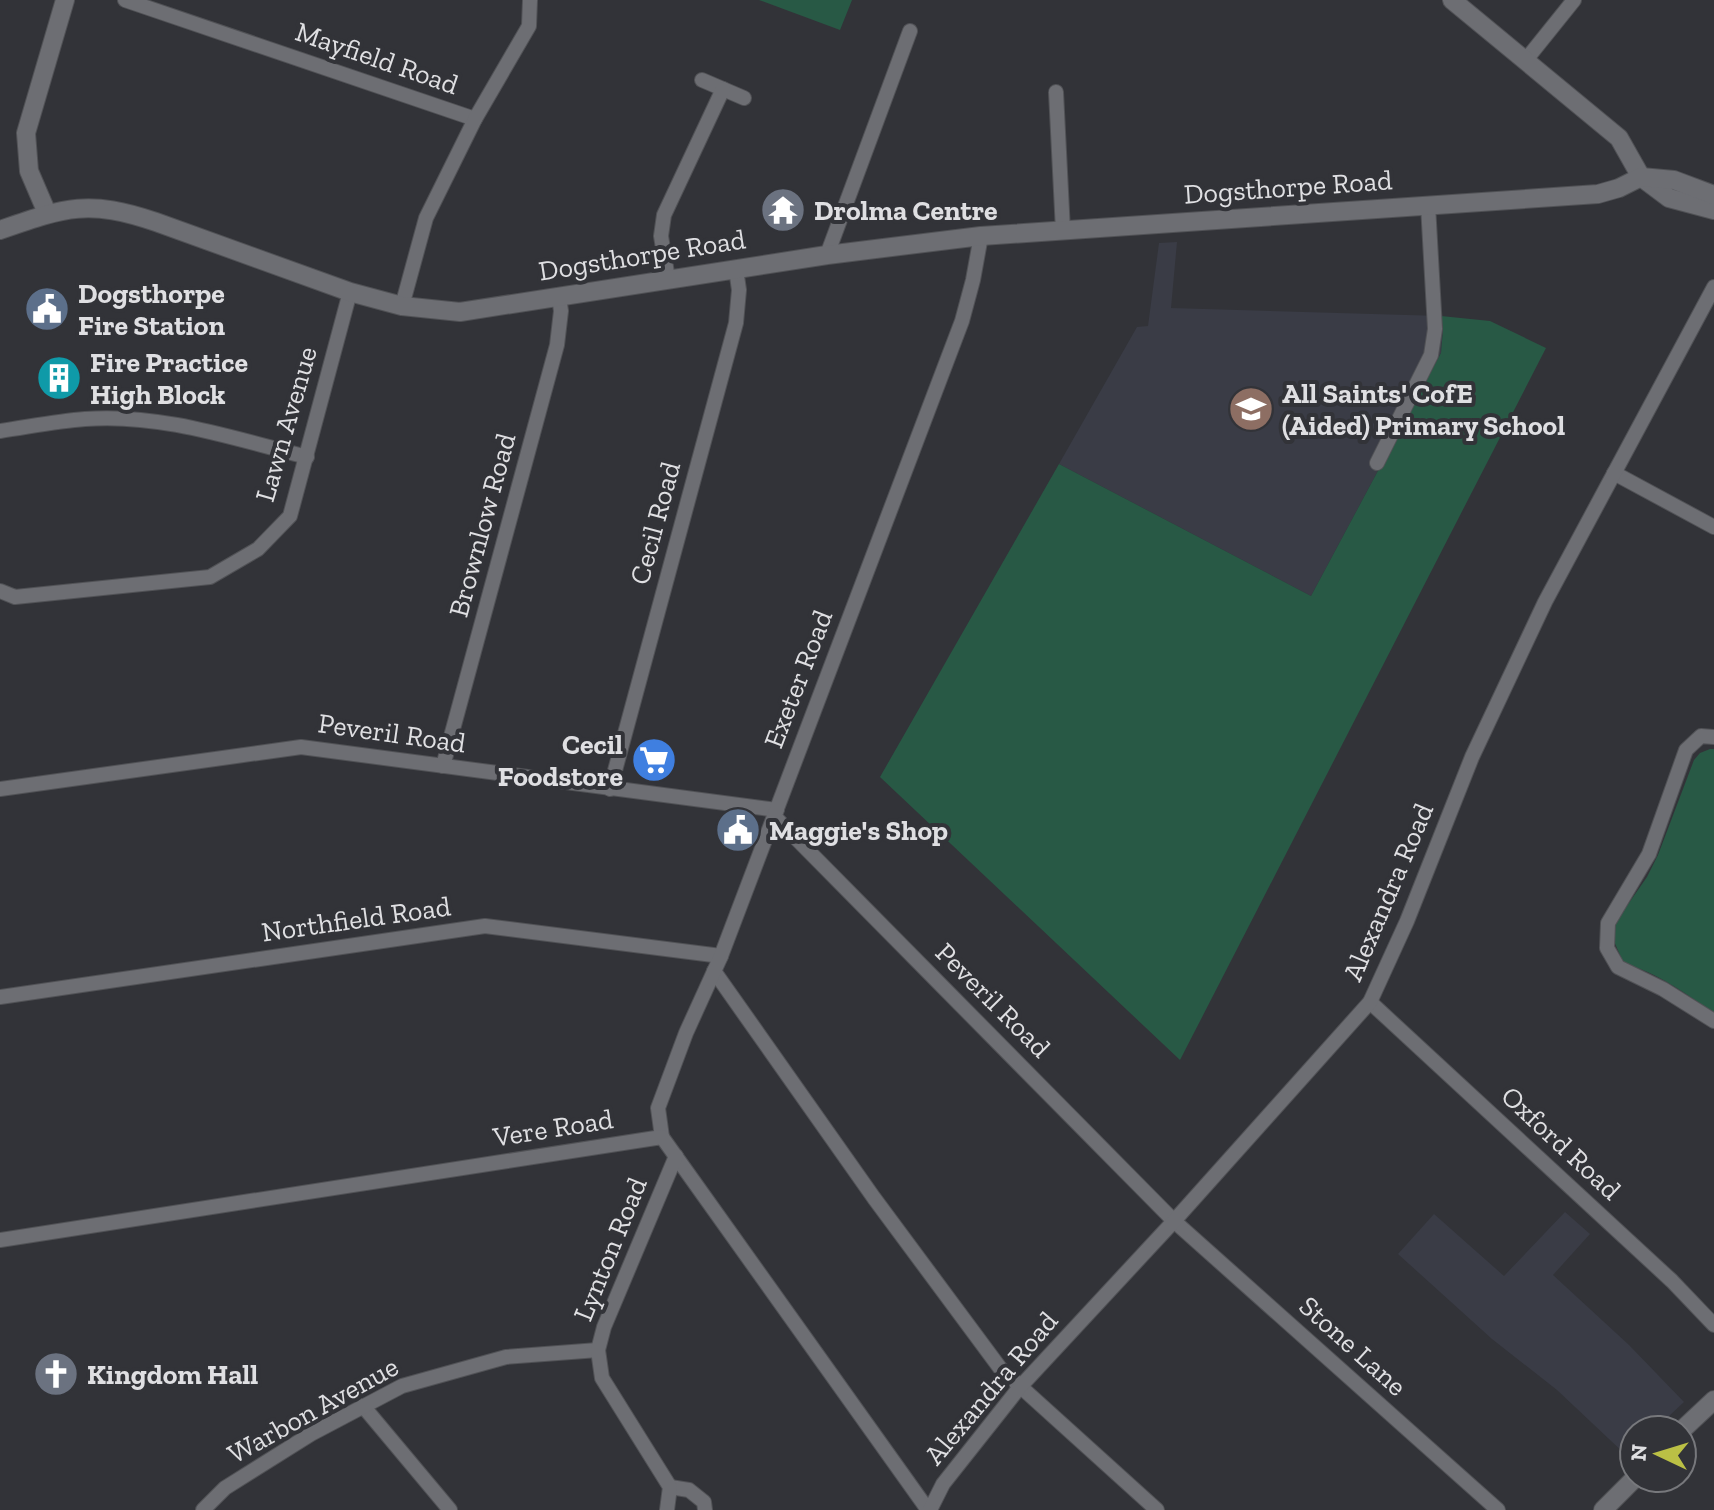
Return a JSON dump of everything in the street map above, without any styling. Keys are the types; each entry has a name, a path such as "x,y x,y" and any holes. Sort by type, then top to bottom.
{"street":[{"path":"47,213 29,171 26,133 65,0"},
{"name":"Mayfield Road","path":"125,0 475,119"},
{"path":"402,306 426,218 475,119 529,26 530,0"},
{"path":"1452,0 1619,138 1641,177 1669,198 1714,210"},
{"path":"1525,61 1574,0"},
{"path":"827,255 910,31"},
{"path":"702,80 744,98"},
{"path":"668,279 661,236 664,215 723,89"},
{"path":"1056,92 1063,231"},
{"path":"1641,177 1674,180 1714,195"},
{"name":"Dogsthorpe Road","path":"0,230 71,208 94,207 131,213 350,292 402,306 460,312 827,255 981,236 1598,194 1641,177"},
{"path":"1377,463 1431,355 1435,329 1428,205"},
{"name":"Exeter Road","path":"662,1137 658,1108 721,956 962,321 981,236"},
{"name":"Cecil Road","path":"610,789 736,323 739,290 736,269"},
{"name":"Alexandra Road","path":"929,1510 943,1484 1019,1388 1370,1002 1407,921 1472,757 1545,602 1714,287"},
{"name":"Lawn Avenue","path":"0,591 15,597 210,577 258,549 290,516 350,292"},
{"name":"Brownlow Road","path":"443,766 557,345 561,311 559,297"},
{"path":"0,431 85,419 140,420 188,426 307,457"},
{"path":"1614,473 1714,527"},
{"name":"Lawn Avenue","path":"0,607 15,597"},
{"path":"1714,737 1701,736 1686,750 1649,854 1608,923 1607,948 1618,967 1663,989 1714,1021"},
{"name":"Peveril Road","path":"0,789 301,747 776,813 1174,1221"},
{"name":"Northfield Road","path":"0,997 485,926 721,956"},
{"path":"714,971 874,1198 1000,1368 1157,1510"},
{"name":"Oxford Road","path":"1370,1002 1672,1281 1714,1325"},
{"path":"662,1137 929,1510"},
{"name":"Vere Road","path":"0,1240 662,1137"},
{"name":"Lynton Road","path":"670,1487 602,1378 598,1350 604,1327 676,1156"},
{"name":"Stone Lane","path":"1174,1221 1498,1510"},
{"name":"Warbon Avenue","path":"203,1510 225,1488 311,1434 402,1386 506,1357 598,1350"},
{"path":"1698,1415 1714,1400"},
{"path":"363,1406 450,1510"},
{"path":"667,1510 670,1487 689,1490 704,1502 705,1510"},
{"path":"1603,1510 1619,1494"}],"shaded area":[{"name":"All Saints' CofE (Aided) Primary School","path":"1177,242 1171,308 1441,316 1441,353 1311,596 1059,464 1137,327 1148,326 1159,243"},
{"path":"1565,1212 1590,1234 1553,1275 1629,1345 1684,1402 1671,1414 1618,1414 1618,1447 1557,1390 1492,1339 1398,1254 1434,1214 1504,1276"}],"green space":[{"path":"759,0 852,0 840,30"},
{"path":"1441,316 1490,321 1546,348 1180,1060 880,777 1059,464 1311,596 1441,353"},
{"path":"1714,749 1714,1013 1660,978 1624,964 1613,939 1615,923 1647,877 1658,855 1694,760"}],"place":[{"name":"Drolma Centre","path":"783,210"},
{"name":"Dogsthorpe Fire Station","path":"47,309"},
{"name":"Fire Practice High Block","path":"59,378"},
{"name":"All Saints' CofE (Aided) Primary School","path":"1251,409"},
{"name":"Cecil Foodstore","path":"654,760"},
{"name":"Maggie's Shop","path":"738,830"},
{"name":"Kingdom Hall","path":"56,1374"}]}
